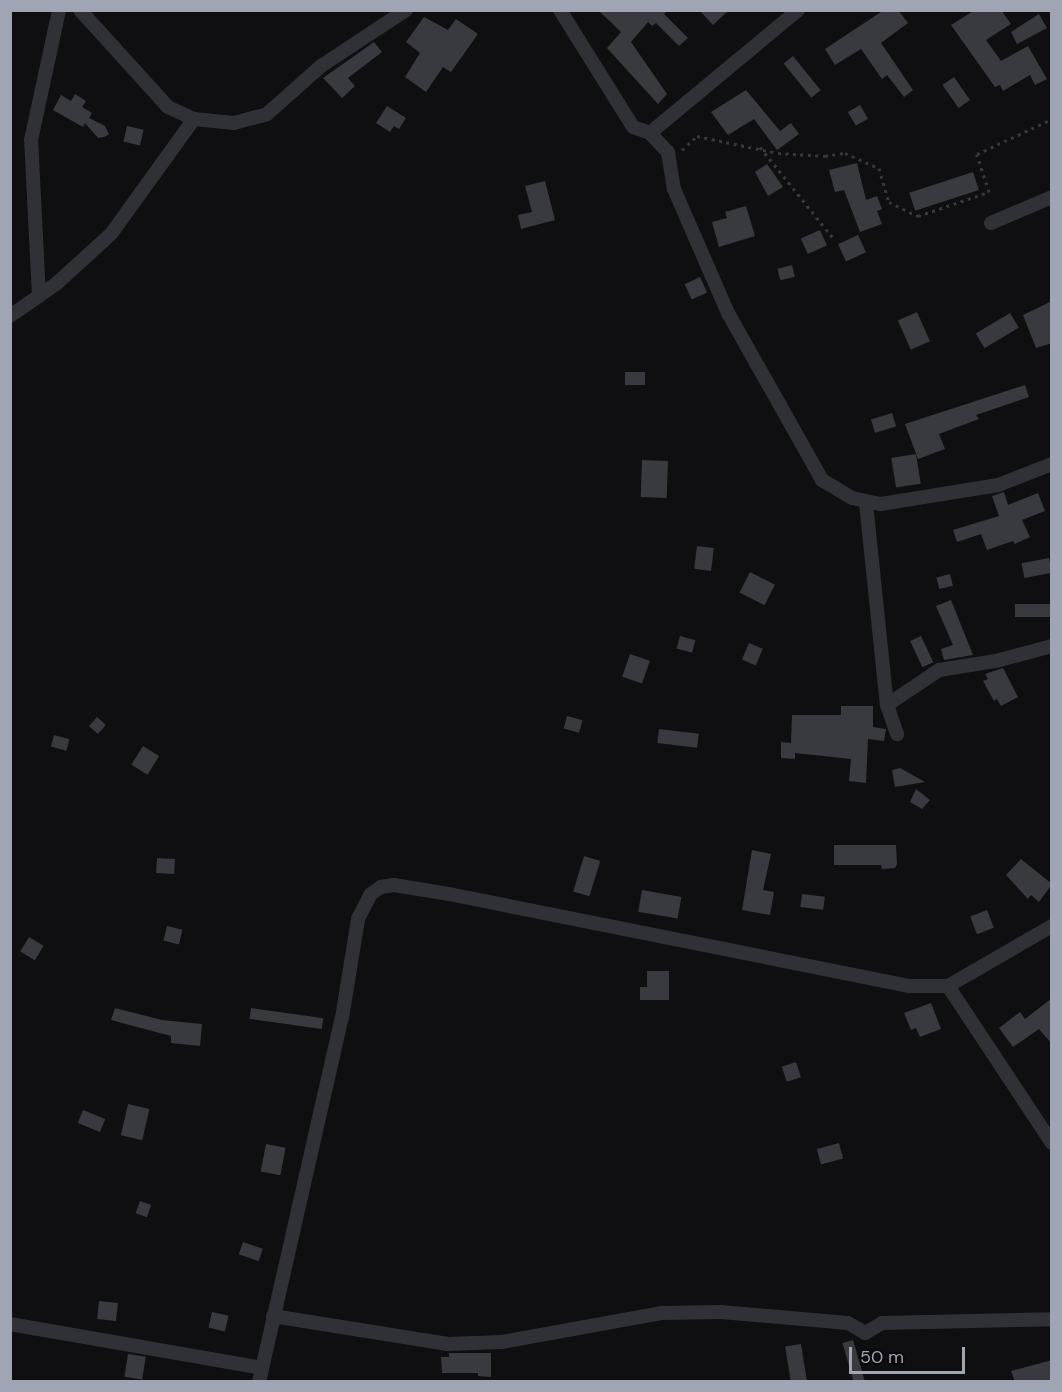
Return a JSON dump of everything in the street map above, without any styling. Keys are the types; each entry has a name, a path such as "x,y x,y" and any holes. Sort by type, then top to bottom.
{"street":[{"path":"39,296 31,140 59,10"},
{"path":"80,10 168,107 194,119 234,123 267,114 321,66 406,10"},
{"path":"560,10 628,121 639,132 650,134 668,152 674,189 728,313 763,380 822,480 866,503 998,485 1052,464"},
{"path":"650,134 798,10"},
{"path":"10,316 39,296 111,234 194,119"},
{"path":"990,223 1052,197"},
{"path":"866,503 887,705 897,734"},
{"path":"887,705 939,670 996,662 1052,646"},
{"path":"10,1324 260,1375 342,1018 358,919 370,894 381,887 394,885 449,894 911,986 948,986 1052,926"},
{"path":"948,986 1052,1143"},
{"path":"273,1316 448,1344 544,1336 662,1313 721,1312 848,1323 865,1333 882,1323 1052,1319"}],"path":[{"path":"671,160 697,136 760,147 778,153 825,156 845,153 879,168 889,202 918,216 989,192 977,154 1052,119"},
{"path":"760,147 834,239"}],"building":[{"path":"598,10 668,10 664,14 688,38 679,46 656,23 652,26 648,22 631,42 667,94 658,104 607,48 621,32"},
{"path":"699,10 729,10 713,25"},
{"path":"884,10 898,10 908,23 881,43 913,90 904,97 887,75 882,79 861,49 835,65 825,49"},
{"path":"975,10 1001,10 1011,24 986,40 1001,61 1028,46 1047,79 1035,85 1030,75 1003,91 1000,85 995,87 951,25"},
{"path":"1039,14 1047,28 1017,44 1011,32"},
{"path":"424,17 448,30 456,19 478,34 451,72 443,67 426,92 405,77 420,53 406,42"},
{"path":"374,42 382,52 348,78 355,86 342,98 323,78"},
{"path":"793,56 821,90 811,98 784,64"},
{"path":"954,77 970,100 959,108 943,85"},
{"path":"746,90 780,131 791,123 799,134 777,150 754,119 728,135 711,112"},
{"path":"75,94 86,101 82,107 92,113 89,118 105,126 109,134 98,138 85,123 83,127 53,110 61,95 71,101"},
{"path":"860,105 868,119 856,126 848,112"},
{"path":"387,106 406,118 399,129 394,126 390,132 376,123"},
{"path":"127,126 144,130 140,145 123,142"},
{"path":"857,163 866,200 877,196 882,209 877,211 882,224 860,232 844,190 835,192 829,170"},
{"path":"767,164 783,187 768,196 755,172"},
{"path":"973,172 979,190 915,211 909,193"},
{"path":"545,181 555,220 521,229 518,215 532,212 525,186"},
{"path":"746,206 755,236 719,247 712,222 727,218 725,212"},
{"path":"820,230 827,246 808,254 801,239"},
{"path":"858,235 866,252 846,262 838,244"},
{"path":"792,265 795,277 780,280 777,269"},
{"path":"700,277 707,292 692,300 685,284"},
{"path":"1052,301 1052,343 1036,348 1023,315"},
{"path":"917,312 930,341 911,350 898,321"},
{"path":"1010,313 1019,328 984,348 976,334"},
{"path":"625,372 645,372 645,385 625,385"},
{"path":"1025,385 1029,397 976,415 979,419 939,434 945,449 918,459 905,424"},
{"path":"892,413 896,426 875,433 871,419"},
{"path":"916,454 921,484 896,488 891,458"},
{"path":"642,460 668,461 667,498 641,497"},
{"path":"1004,492 1008,505 1038,493 1045,511 1022,520 1030,537 1015,544 1013,541 987,550 981,534 957,542 953,530 999,516 992,496"},
{"path":"697,546 714,548 711,571 694,569"},
{"path":"1049,558 1052,573 1024,578 1022,563"},
{"path":"750,572 775,585 765,605 740,592"},
{"path":"950,574 953,586 939,589 936,577"},
{"path":"951,600 973,655 944,660 941,649 953,645 936,606"},
{"path":"1015,604 1052,604 1052,617 1015,617"},
{"path":"680,636 695,640 692,653 677,649"},
{"path":"921,636 933,662 922,667 910,641"},
{"path":"749,643 763,649 756,665 742,660"},
{"path":"630,654 650,661 642,684 622,677"},
{"path":"1003,668 1018,697 1001,706 997,699 994,701 983,681 988,679 985,674"},
{"path":"841,706 873,706 873,727 886,729 884,741 868,739 866,783 849,781 851,759 795,753 795,759 781,758 781,742 791,743 792,715 841,715"},
{"path":"567,716 582,720 579,733 564,729"},
{"path":"97,717 106,725 98,734 89,726"},
{"path":"659,729 699,734 697,748 657,743"},
{"path":"54,735 69,739 66,751 51,747"},
{"path":"143,746 159,756 147,775 131,765"},
{"path":"900,768 925,782 895,787 892,770"},
{"path":"916,789 930,800 922,809 910,802"},
{"path":"834,845 896,845 897,864 895,868 882,869 881,865 834,865"},
{"path":"752,850 771,854 763,890 774,892 770,915 742,910"},
{"path":"584,856 600,861 589,896 573,891"},
{"path":"157,858 175,859 174,874 156,873"},
{"path":"1021,859 1052,884 1039,902 1031,895 1028,899 1006,875"},
{"path":"642,890 681,897 678,919 638,912"},
{"path":"802,894 825,897 823,910 800,907"},
{"path":"987,910 994,928 977,934 970,916"},
{"path":"167,926 183,930 179,944 163,941"},
{"path":"29,937 44,946 35,960 20,952"},
{"path":"647,971 669,971 669,1000 640,1000 640,987 647,987"},
{"path":"1052,998 1052,1044 1039,1029 1013,1047 999,1028 1020,1012 1025,1019"},
{"path":"931,1003 941,1029 920,1037 916,1028 911,1030 904,1013"},
{"path":"115,1008 162,1020 202,1024 200,1046 171,1043 171,1036 111,1020"},
{"path":"251,1008 323,1018 322,1029 249,1019"},
{"path":"796,1062 801,1077 787,1082 782,1067"},
{"path":"128,1104 149,1109 142,1140 121,1135"},
{"path":"83,1110 105,1119 100,1132 78,1123"},
{"path":"839,1143 843,1158 821,1164 817,1149"},
{"path":"266,1144 286,1148 280,1175 261,1171"},
{"path":"140,1201 151,1205 147,1217 136,1213"},
{"path":"243,1242 263,1249 259,1261 239,1254"},
{"path":"99,1301 118,1303 116,1321 97,1319"},
{"path":"212,1312 229,1316 225,1331 208,1328"},
{"path":"853,1340 865,1382 854,1382 842,1343"},
{"path":"801,1344 807,1382 791,1382 785,1347"},
{"path":"449,1353 491,1353 491,1377 478,1376 478,1373 442,1373 441,1357 449,1357"},
{"path":"128,1354 146,1357 142,1380 124,1377"},
{"path":"1052,1360 1052,1382 1015,1382 1011,1371"}]}
